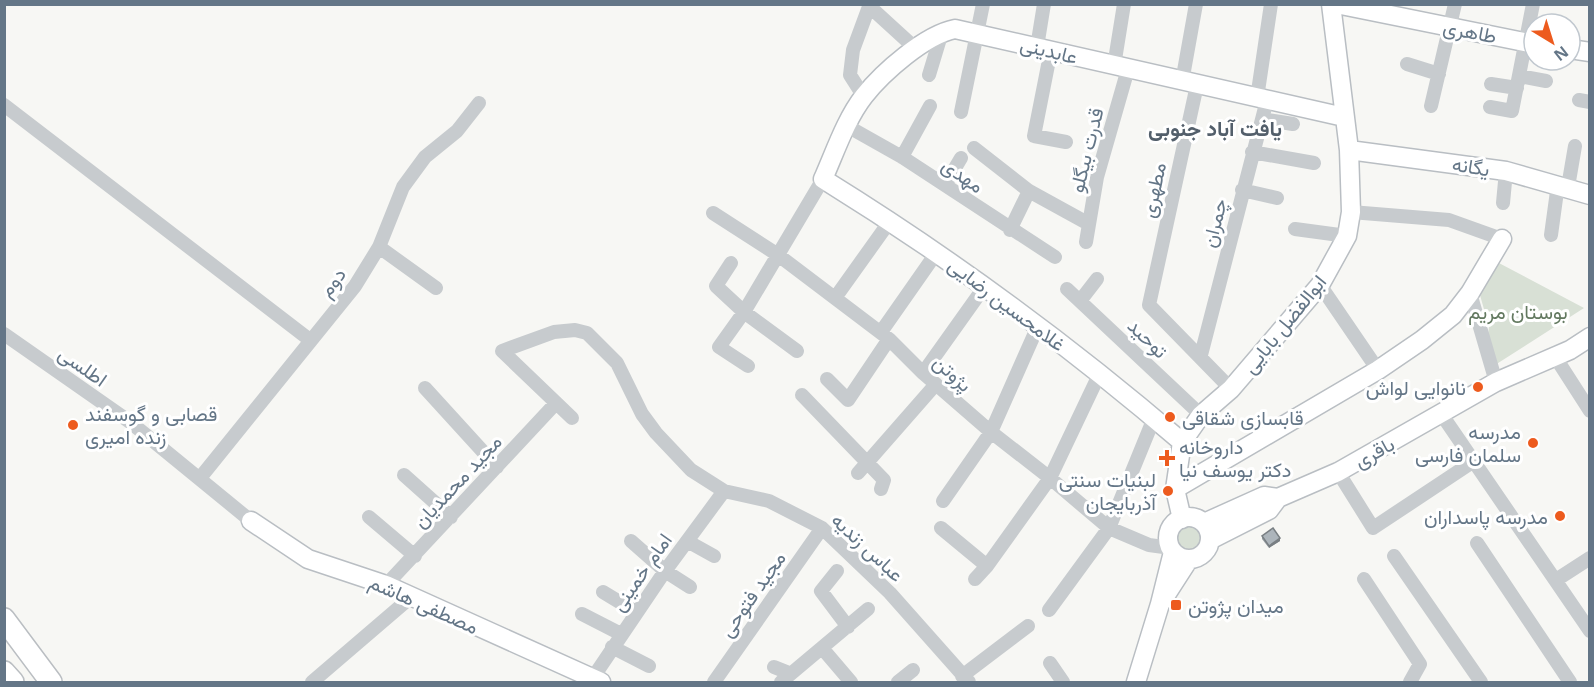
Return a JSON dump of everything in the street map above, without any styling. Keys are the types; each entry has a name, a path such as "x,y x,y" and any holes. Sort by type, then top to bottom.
{"main road":[{"path":"4,620 51,682"},
{"path":"4,672 13,682"}],"street":[{"path":"961,112 984,4"},
{"path":"1044,4 1044,48 1034,136 1066,142"},
{"name":"قدرت بیگلو","path":"1086,242 1097,177 1121,67 1124,4"},
{"path":"1190,83 1196,4"},
{"name":"چمران","path":"1201,355 1262,118 1271,4"},
{"name":"ابوالفضل بابایی","path":"1182,519 1175,489 1182,442 1201,415 1230,389 1320,285 1347,236 1351,212 1349,150 1331,4"},
{"name":"طاهری","path":"1336,4 1402,11 1450,27 1522,42"},
{"path":"1431,106 1455,4"},
{"path":"864,97 850,75 853,50 869,5 915,48"},
{"name":"عابدینی","path":"942,32 955,29 978,33 1344,117"},
{"path":"748,366 719,347 744,312 823,179 847,126 864,97 915,48 942,32"},
{"path":"929,75 942,32"},
{"path":"1407,64 1439,74"},
{"path":"1490,107 1512,111 1522,69"},
{"path":"1491,84 1546,81"},
{"name":"مطهری","path":"1190,83 1149,305 1201,355"},
{"name":"دوم","path":"200,478 309,340 355,286 379,247 403,187 425,157 457,131 479,103"},
{"path":"4,105 309,340"},
{"path":"902,157 930,106"},
{"path":"1262,118 1293,124"},
{"name":"مهدی","path":"847,126 902,157 1055,258"},
{"path":"1551,235 1575,146"},
{"path":"974,148 1029,191 1089,224"},
{"name":"یگانه","path":"1349,150 1506,171 1590,195"},
{"path":"1252,152 1314,163"},
{"path":"945,185 961,158"},
{"path":"1503,203 1506,171"},
{"name":"غلامحسین رضایی","path":"823,179 938,252 985,286 1182,442"},
{"path":"1242,190 1277,198"},
{"path":"1010,230 1029,191"},
{"path":"1175,489 1378,370 1453,315 1470,293 1502,239 1449,220 1351,212"},
{"name":"پژوتن","path":"713,213 778,255 885,335 923,373 991,432 1109,528 1178,553"},
{"path":"836,298 890,221"},
{"path":"1295,229 1347,236"},
{"path":"379,247 436,288"},
{"path":"827,379 848,400 885,335 938,252"},
{"path":"731,263 716,286 744,312 797,351"},
{"path":"1080,301 1097,279"},
{"path":"1320,285 1378,370"},
{"path":"923,373 985,286"},
{"name":"توحید","path":"1067,289 1201,415"},
{"path":"1470,293 1496,382"},
{"path":"943,501 991,432 1038,326"},
{"name":"عباس زندیه","path":"556,403 502,351 554,332 575,330 587,333 617,363 642,414 656,433 691,470 724,492 769,501 822,528 890,593 965,680"},
{"name":"اطلسی","path":"4,334 130,422 251,521"},
{"name":"باقری","path":"1207,532 1264,496 1278,498 1338,472 1442,415 1496,382 1562,353 1590,337"},
{"path":"1590,352 1562,353 1590,411"},
{"path":"1201,355 1230,389"},
{"path":"975,579 987,566 1050,478 1099,375"},
{"path":"862,469 936,384"},
{"path":"425,388 497,467"},
{"path":"802,395 862,469 884,480 882,489"},
{"path":"556,403 572,418"},
{"name":"مجید محمدیان","path":"386,585 556,403"},
{"path":"1442,415 1590,631"},
{"path":"1049,610 1109,528 1154,418"},
{"path":"1338,472 1372,528 1474,461"},
{"path":"404,475 451,518"},
{"name":"امام خمینی","path":"595,681 612,647 724,492"},
{"path":"369,517 415,556"},
{"path":"1194,518 1207,532 1201,555 1178,553 1168,541 1170,530 1182,519 1194,518"},
{"name":"مصطفی هاشم","path":"251,521 308,559 386,585 595,681"},
{"name":"مجید فتوحی","path":"714,682 822,528"},
{"path":"941,528 987,566"},
{"path":"631,541 665,571 690,587"},
{"path":"687,541 714,556"},
{"path":"1477,543 1570,682"},
{"path":"1136,682 1178,553"},
{"path":"1394,556 1481,682"},
{"path":"1556,580 1590,558"},
{"path":"837,571 821,591 848,627"},
{"path":"1364,579 1420,664 1410,682"},
{"path":"603,592 636,612"},
{"path":"312,682 410,598"},
{"path":"774,667 785,678 868,609"},
{"path":"582,614 621,634"},
{"path":"965,680 1028,626"},
{"path":"612,647 649,666"},
{"path":"822,648 845,680"},
{"path":"1050,663 1063,682"},
{"path":"898,682 914,670"}],"green space":[{"name":"بوستان مریم","path":"1497,262 1584,308 1495,365 1487,343 1489,327 1478,288"},
{"name":"میدان پژوتن","path":"1190,523 1201,528 1206,539 1201,550 1190,555 1179,550 1174,539 1179,528"}],"building":[{"path":"1273,528 1280,538 1269,546 1262,536"}],"place":[{"name":"نانوایی لواش","path":"1478,387"},
{"name":"قابسازی شقاقی","path":"1170,417"},
{"name":"قصابی و گوسفند زنده امیری","path":"73,425"},
{"name":"مدرسه سلمان فارسی","path":"1533,443"},
{"name":"داروخانه دکتر یوسف نیا","path":"1167,458"},
{"name":"لبنیات سنتی آذربایجان","path":"1168,491"},
{"name":"مدرسه پاسداران","path":"1560,516"},
{"name":"میدان پژوتن","path":"1176,605"}],"district":[{"name":"یافت آباد جنوبی","path":"1215,128"}]}
